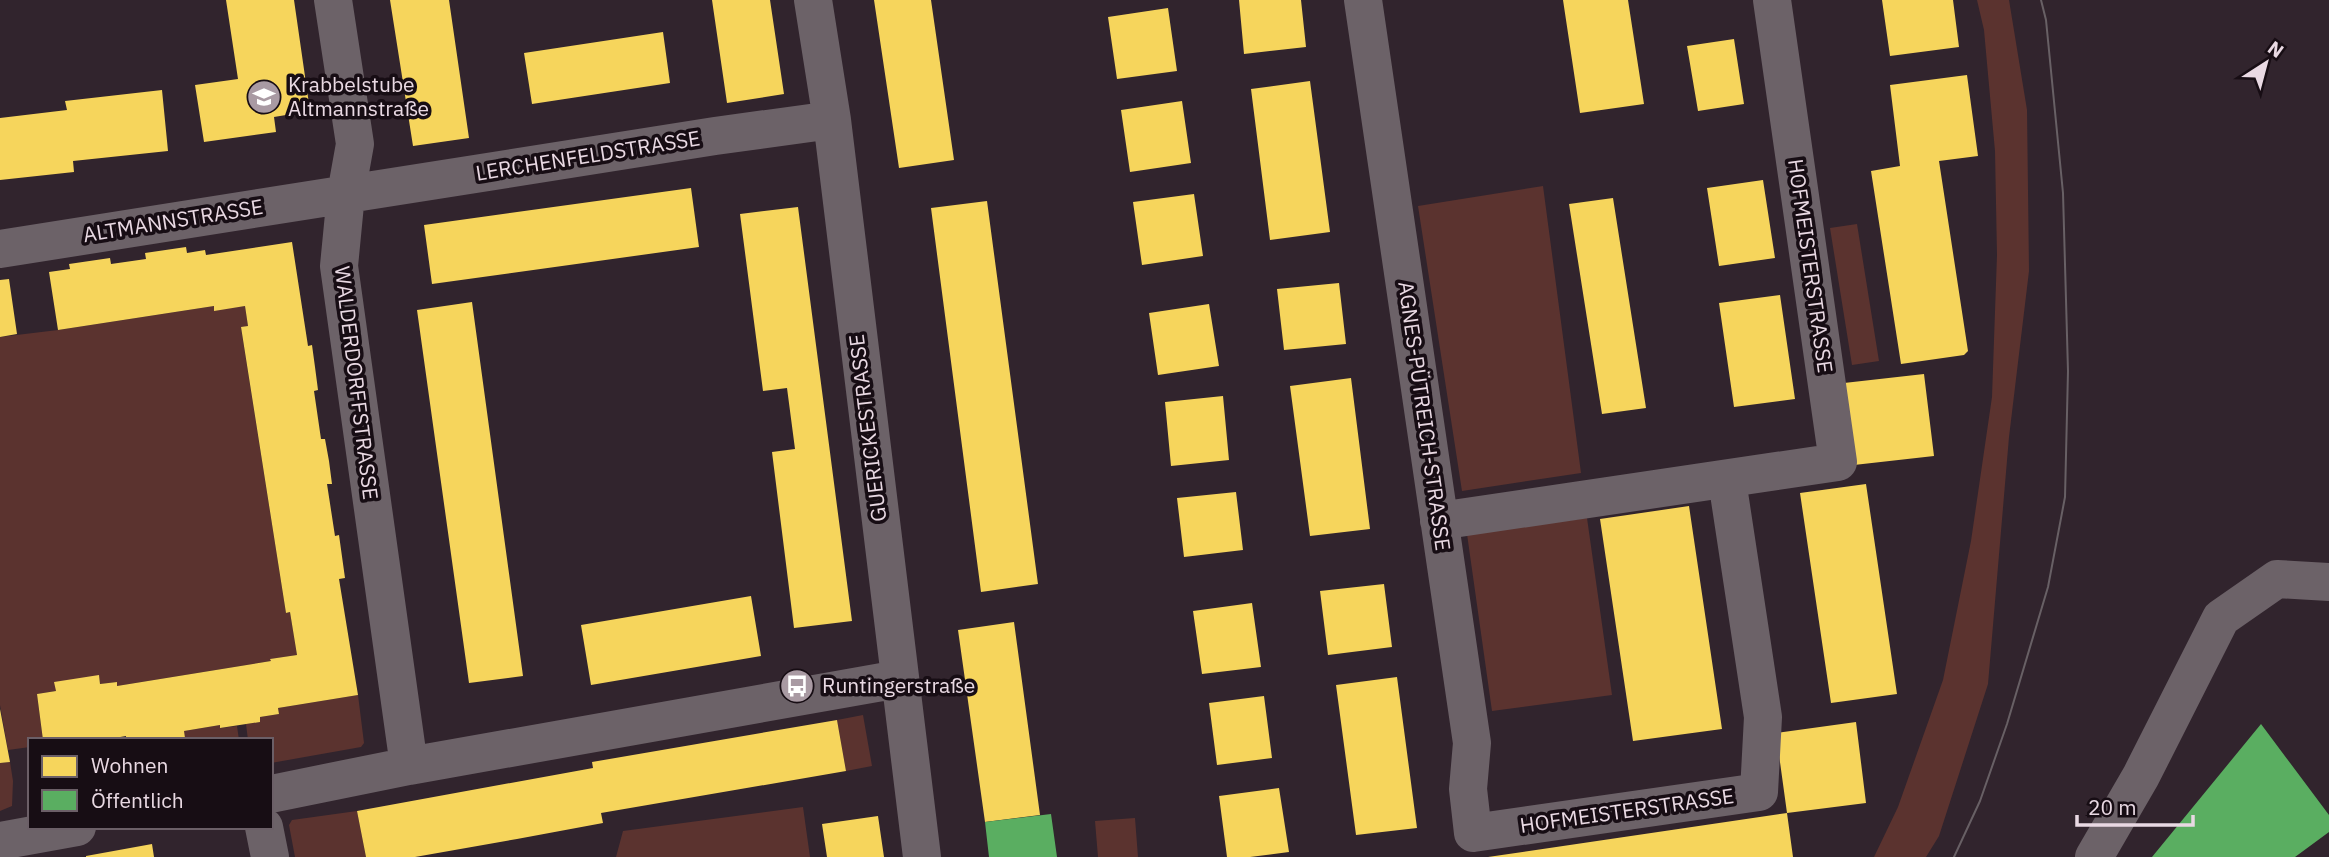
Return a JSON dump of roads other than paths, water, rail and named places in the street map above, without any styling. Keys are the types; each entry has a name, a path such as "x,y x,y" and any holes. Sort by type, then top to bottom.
{"street":[{"name":"WALDERDORFFSTRASSE","path":"333,0 355,144 346,194 339,266 409,766"},
{"name":"GUERICKESTRASSE","path":"813,0 832,120 922,857"},
{"name":"AGNES-PÜTREICH-STRASSE","path":"1363,0 1472,743 1468,789 1473,833"},
{"name":"HOFMEISTERSTRASSE","path":"1440,521 1838,462 1772,0"},
{"name":"LERCHENFELDSTRASSE","path":"346,194 832,120"},
{"name":"ALTMANNSTRASSE","path":"0,248 346,194"},
{"name":"HOFMEISTERSTRASSE","path":"1473,833 1759,792 1763,717 1727,480"},
{"path":"2094,857 2141,776 2221,618 2277,579 2329,582"},
{"path":"273,794 409,766 899,679"},
{"path":"0,841 66,829"},
{"path":"264,829 270,857"}],"tram line":[{"path":"1954,857 1980,801 2007,724 2048,587 2065,497 2068,371 2063,193 2046,20 2041,0"}],"place":[{"name":"Krabbelstube Altmannstraße","path":"264,97"},
{"name":"Runtingerstraße","path":"797,686"}]}
